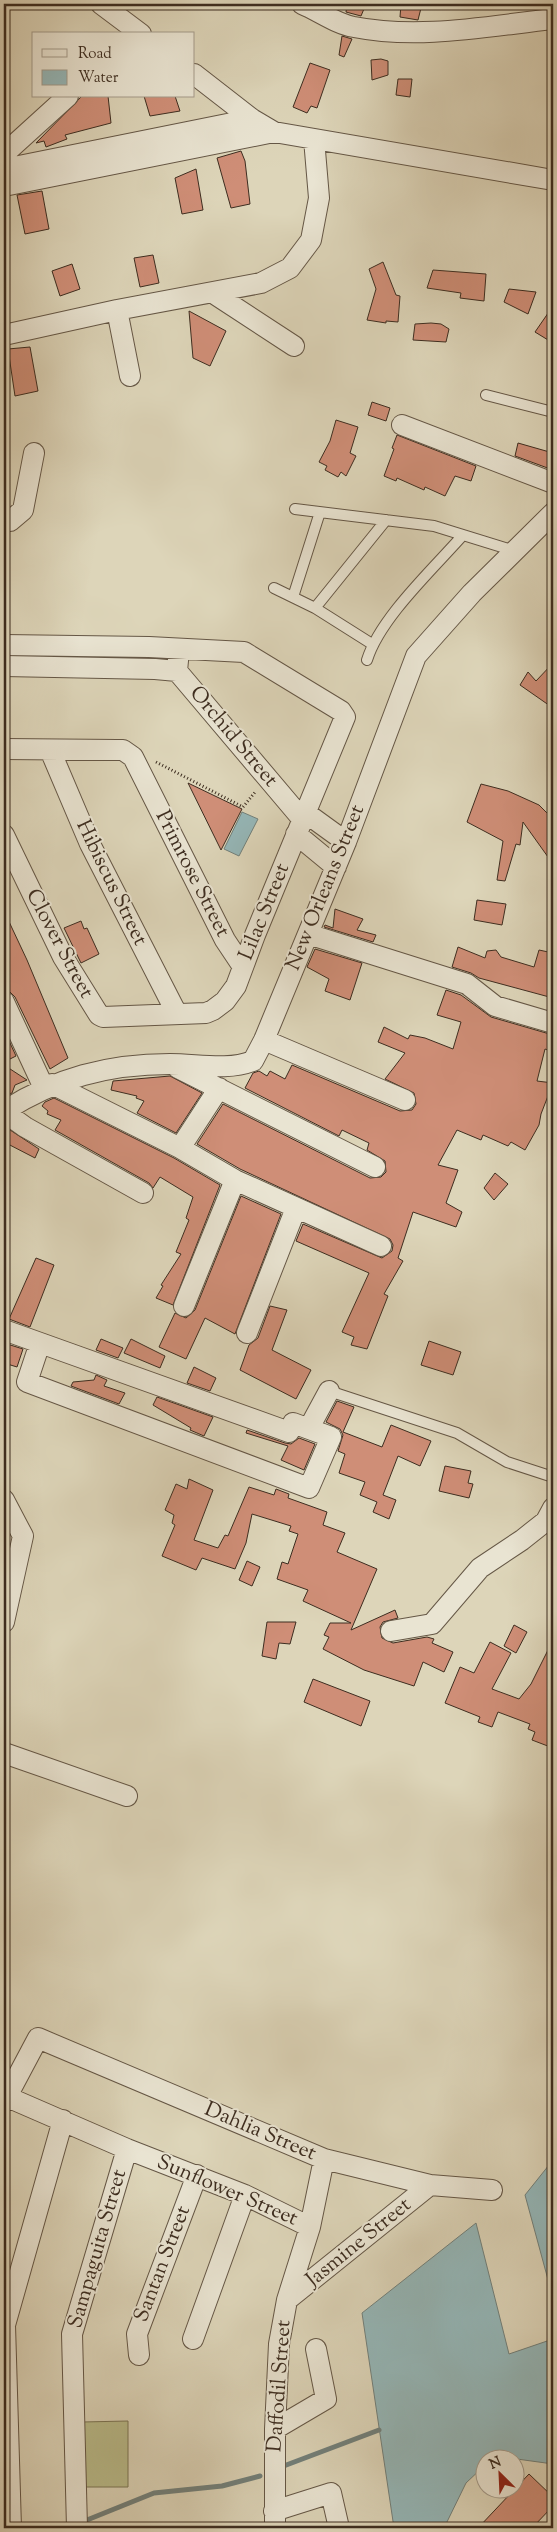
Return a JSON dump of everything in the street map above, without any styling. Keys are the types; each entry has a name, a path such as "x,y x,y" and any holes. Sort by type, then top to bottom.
{"street":[{"path":"101,4 138,32"},
{"path":"302,4 335,12 354,27 412,33 553,18"},
{"path":"195,75 252,119 274,132 553,180"},
{"path":"4,154 66,98"},
{"path":"4,169 252,119"},
{"path":"4,186 274,132"},
{"path":"4,335 117,310 262,284 290,268 311,240 319,198 314,139"},
{"path":"213,293 294,346"},
{"path":"117,310 130,376"},
{"path":"402,425 553,483"},
{"path":"4,521 10,521 23,510 34,453"},
{"name":"New Orleans Street","path":"4,1112 48,1086 111,1068 169,1064 238,1067 253,1061 264,1040 336,867 416,656 472,593 553,513"},
{"path":"4,645 148,647 179,650"},
{"name":"Orchid Street","path":"179,650 177,671 267,777 302,822"},
{"name":"Lilac Street","path":"108,1018 206,1013 220,1006 236,986 345,720 342,711 250,654 238,651 179,650"},
{"path":"4,666 177,671"},
{"path":"4,749 123,750 141,770"},
{"name":"Hibiscus Street","path":"50,750 90,844 177,1014"},
{"name":"Primrose Street","path":"141,770 162,818 225,940 243,967"},
{"path":"302,822 346,842"},
{"path":"302,822 336,867"},
{"name":"Clover Street","path":"4,835 63,957 95,1012 103,1018 108,1018"},
{"path":"308,934 467,984 495,1006 553,1023"},
{"path":"4,1002 48,1086 180,1148 235,1180 381,1246"},
{"path":"264,1040 406,1100"},
{"path":"169,1064 375,1167"},
{"path":"180,1148 219,1088"},
{"path":"4,1112 25,1127 143,1192"},
{"path":"184,1306 235,1180"},
{"path":"247,1333 296,1208"},
{"path":"4,1330 289,1432 293,1423 331,1436 309,1488 27,1382 40,1343"},
{"path":"310,1428 329,1391"},
{"path":"4,1500 23,1536 4,1622"},
{"path":"391,1631 432,1624 480,1568 551,1520"},
{"path":"4,1752 127,1796"},
{"name":"Dahlia Street","path":"5,2099 38,2038 324,2159 430,2185 492,2190"},
{"name":"Sunflower Street","path":"5,2099 63,2120 127,2149 245,2195 310,2227"},
{"path":"11,2528 5,2325 63,2120"},
{"name":"Sampaguita Street","path":"77,2528 72,2334 127,2149"},
{"name":"Daffodil Street","path":"275,2520 275,2429 279,2344 287,2300 310,2227 324,2159"},
{"name":"Santan Street","path":"139,2355 137,2334 197,2175"},
{"name":"Jasmine Street","path":"287,2300 430,2185"},
{"path":"193,2339 245,2195"},
{"path":"275,2429 326,2399 316,2349"},
{"path":"275,2520 331,2493 339,2528"}],"lane":[{"path":"486,395 553,412"},
{"path":"295,508 434,526 515,551"},
{"path":"294,597 320,512"},
{"path":"315,608 386,520"},
{"path":"367,660 372,644 392,616 463,535"},
{"path":"274,588 315,608 372,644"},
{"path":"329,1391 457,1433 507,1462 553,1477"}],"path":[{"path":"141,770 148,758 243,807 267,777"}],"green space":[{"path":"128,2421 128,2487 82,2487 82,2422"}],"water":[{"path":"242,812 258,819 239,856 224,849"},
{"path":"553,2160 553,2298 525,2195"},
{"path":"476,2223 509,2354 553,2339 553,2464 524,2460 524,2450 474,2450 474,2475 466,2483 444,2528 394,2528 362,2313"}],"building":[{"path":"347,4 366,4 361,16 346,12"},
{"path":"401,4 422,4 418,20 400,17"},
{"path":"342,36 352,39 344,57 339,55"},
{"path":"381,59 388,61 388,75 372,80 371,60"},
{"path":"310,63 330,70 317,108 311,106 307,113 293,107"},
{"path":"398,79 412,79 410,97 396,95"},
{"path":"80,98 108,98 111,123 65,135 67,139 46,147 44,141 36,143"},
{"path":"145,98 176,98 180,111 150,116"},
{"path":"241,151 245,161 250,204 231,208 217,158"},
{"path":"196,169 203,210 182,214 175,178"},
{"path":"42,191 49,229 25,234 17,195"},
{"path":"153,255 159,283 140,287 134,258"},
{"path":"383,262 396,295 400,296 398,322 386,321 386,323 367,320 376,289 369,269"},
{"path":"72,264 80,289 60,296 52,271"},
{"path":"433,270 486,274 484,301 460,298 461,293 427,288"},
{"path":"509,289 536,292 528,314 504,302"},
{"path":"553,306 553,343 535,332"},
{"path":"189,311 226,331 210,366 193,358"},
{"path":"415,324 441,324 449,329 446,342 413,340"},
{"path":"30,347 38,391 15,396 8,349"},
{"path":"372,402 390,408 386,421 368,415"},
{"path":"336,420 358,427 350,453 356,456 346,476 341,472 338,477 325,470 327,466 319,462 330,441"},
{"path":"397,435 476,466 471,481 455,476 445,496 425,487 424,490 397,478 396,481 384,476"},
{"path":"518,443 553,453 553,470 515,456"},
{"path":"553,663 553,708 520,685 528,672 536,681"},
{"path":"188,783 242,809 221,850"},
{"path":"481,784 508,791 539,805 553,819 553,864 523,822 520,845 516,844 505,881 497,880 503,841 467,822"},
{"path":"477,900 506,904 502,925 474,920"},
{"path":"335,909 363,919 357,930 376,935 373,942 324,927 325,925 333,928"},
{"path":"4,911 27,960 68,1058 50,1069 15,997 10,992 4,990"},
{"path":"81,921 84,929 87,928 99,954 81,963 64,928"},
{"path":"458,947 485,958 487,951 496,950 501,957 534,967 539,950 553,953 553,998 479,978 471,973 452,967"},
{"path":"315,949 362,963 350,1000 325,991 329,979 307,967"},
{"path":"446,990 461,995 491,1017 553,1035 553,1052 545,1049 537,1081 553,1083 541,1114 539,1125 525,1150 511,1142 508,1146 483,1135 481,1140 457,1130 438,1165 458,1170 446,1203 462,1212 456,1227 413,1212 398,1258 403,1261 384,1294 388,1296 367,1349 351,1345 354,1337 342,1332 369,1273 296,1241 303,1224 382,1258 392,1251 393,1245 390,1239 240,1169 197,1144 223,1104 370,1178 381,1177 386,1172 385,1161 367,1150 369,1143 342,1130 339,1136 245,1088 253,1073 259,1071 267,1076 270,1071 285,1079 292,1065 400,1111 412,1110 416,1104 414,1093 385,1079 405,1053 378,1042 384,1027 408,1039 410,1035 425,1038 453,1049 461,1022 437,1015"},
{"path":"4,1030 16,1056 4,1062"},
{"path":"4,1065 27,1080 15,1085 12,1093 4,1097"},
{"path":"170,1076 202,1093 176,1133 137,1113 144,1101 136,1098 137,1096 111,1090 113,1081"},
{"path":"54,1098 174,1158 220,1185 173,1305 156,1298 163,1286 161,1285 181,1254 176,1252 189,1220 186,1218 193,1197 160,1177 153,1188 149,1183 55,1130 61,1120 47,1114 48,1111 42,1106 45,1102"},
{"path":"4,1126 39,1149 35,1158 4,1142"},
{"path":"495,1173 508,1184 494,1200 484,1188"},
{"path":"241,1196 281,1214 235,1334 205,1318 186,1359 159,1347 175,1313 186,1318 195,1310"},
{"path":"36,1258 54,1265 30,1327 9,1319"},
{"path":"270,1306 287,1310 272,1350 311,1370 296,1399 240,1370 249,1345 258,1338"},
{"path":"101,1339 123,1348 118,1358 96,1350"},
{"path":"131,1339 165,1356 160,1368 124,1353"},
{"path":"429,1341 461,1352 453,1375 421,1365"},
{"path":"4,1343 23,1349 17,1367 4,1363"},
{"path":"194,1367 216,1378 210,1391 187,1383"},
{"path":"96,1375 107,1380 104,1386 125,1393 119,1404 71,1386 73,1382 94,1380"},
{"path":"157,1397 213,1417 204,1436 190,1430 191,1428 153,1405"},
{"path":"337,1401 354,1407 343,1432 382,1447 391,1425 431,1441 420,1466 398,1456 383,1495 396,1500 389,1519 373,1512 377,1502 360,1495 365,1482 339,1473 345,1454 338,1451 343,1435 340,1429 326,1422"},
{"path":"247,1430 285,1443 291,1444 299,1438 315,1444 304,1470 281,1460 288,1446 246,1433"},
{"path":"445,1466 471,1471 468,1483 473,1484 469,1498 439,1491"},
{"path":"189,1479 213,1490 194,1540 218,1548 225,1535 228,1536 249,1487 274,1495 276,1489 289,1494 288,1498 327,1512 323,1525 345,1533 337,1552 377,1569 351,1630 395,1610 398,1618 383,1622 380,1627 382,1638 393,1643 427,1637 434,1639 432,1643 453,1652 444,1672 423,1662 414,1686 364,1670 323,1649 329,1637 324,1635 330,1623 351,1623 303,1601 308,1590 277,1579 282,1562 288,1564 298,1534 289,1531 291,1526 252,1514 246,1543 235,1569 202,1558 196,1570 162,1556 175,1525 172,1523 174,1515 165,1510 176,1484 187,1489"},
{"path":"247,1561 260,1567 252,1586 239,1580"},
{"path":"267,1622 296,1622 290,1644 279,1643 276,1659 262,1656"},
{"path":"514,1625 527,1632 516,1653 504,1646"},
{"path":"553,1640 553,1748 532,1740 535,1732 528,1729 530,1724 498,1712 492,1727 478,1722 480,1717 445,1703 460,1667 474,1673 490,1642 511,1653 492,1689 519,1699 531,1684"},
{"path":"313,1679 370,1701 361,1726 304,1702"},
{"path":"529,2474 553,2497 553,2506 532,2528 478,2528 504,2500 524,2500 524,2479"}],"waterway":[{"path":"281,2467 379,2430"},
{"path":"82,2522 154,2493 222,2486 260,2476"}]}
